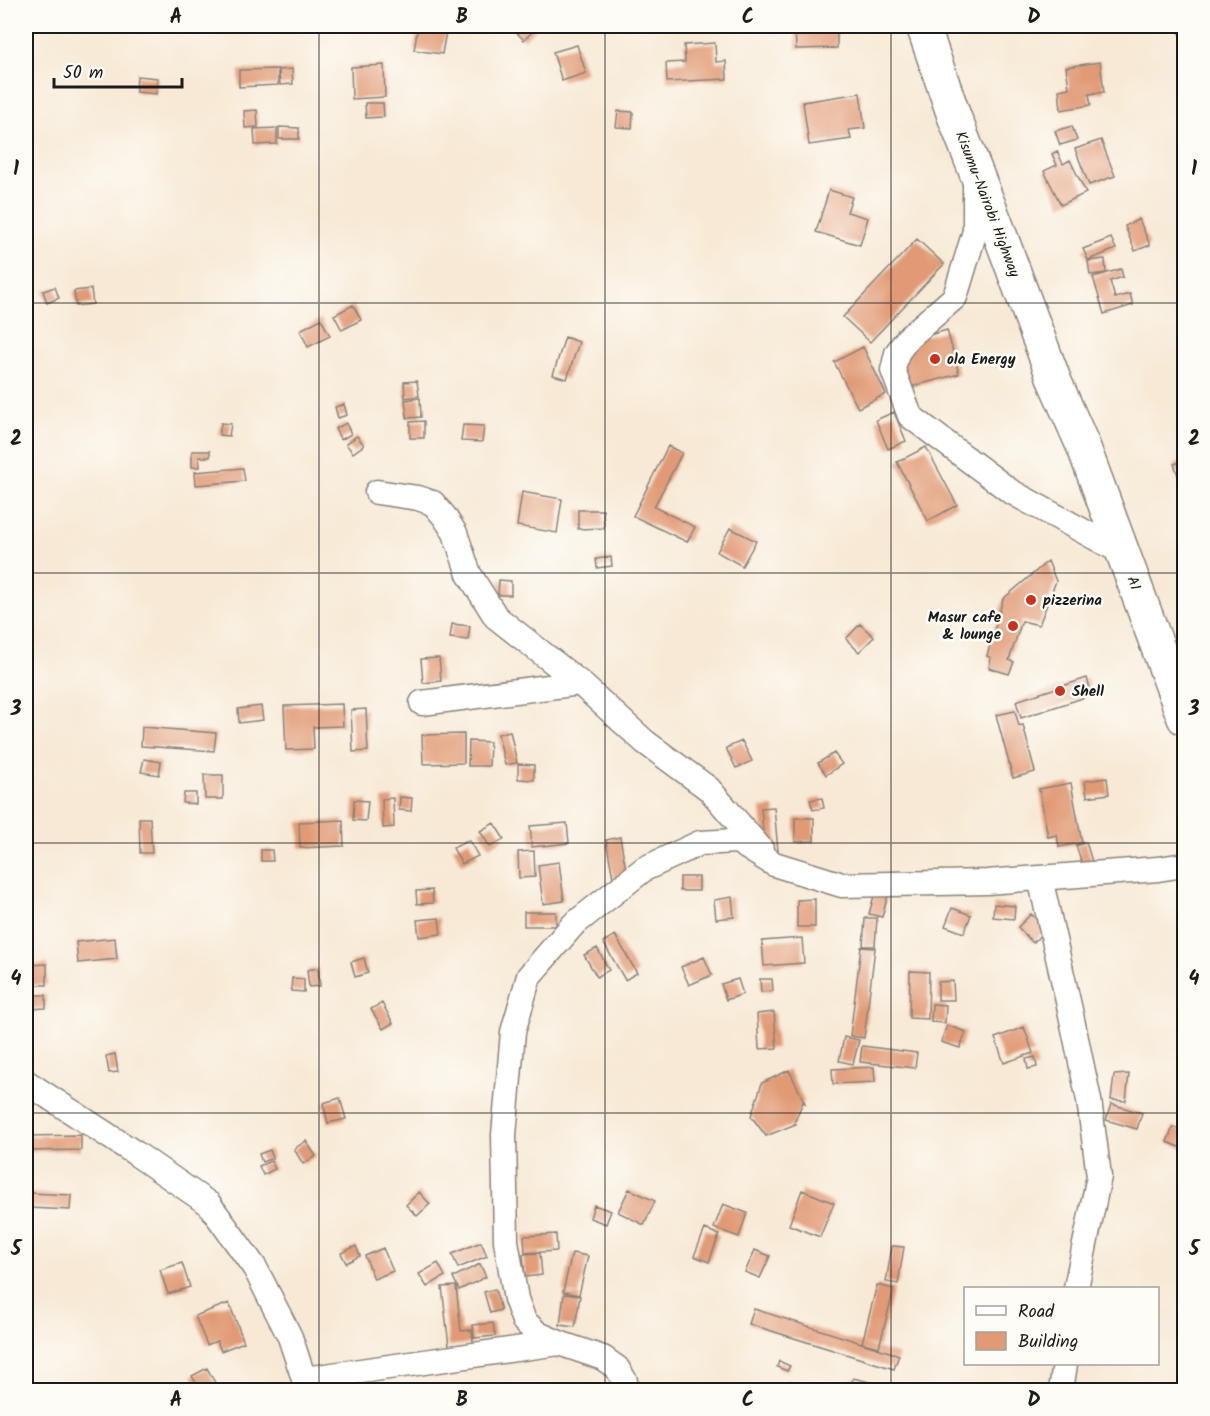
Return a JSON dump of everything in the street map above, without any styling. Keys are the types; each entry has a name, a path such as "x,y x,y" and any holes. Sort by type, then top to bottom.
{"highway":[{"name":"Kisumu-Nairobi Highway","path":"922,26 1055,382 1084,448"},
{"name":"A1","path":"1084,448 1185,718"}],"street":[{"path":"975,170 975,231 955,297 908,338 897,353 893,370 910,417 1010,491 1123,553"},
{"path":"376,492 418,498 433,503 455,533 470,574 496,617 580,683 645,742 709,789 774,864"},
{"path":"422,703 580,683"},
{"path":"626,1390 625,1381 617,1368 603,1358 538,1334 524,1321 516,1299 506,1241 504,1134 513,1032 530,976 573,925 644,869 700,843 737,841 774,864 842,885 987,882 1185,865"},
{"path":"1040,878 1089,1100 1099,1176 1076,1287"},
{"path":"26,1082 208,1204 255,1268 290,1337 304,1385 559,1343"},
{"path":"1061,1390 1065,1365"}],"building":[{"path":"418,26 447,26 442,54 414,50"},
{"path":"510,26 538,26 524,40"},
{"path":"795,26 837,26 837,48 796,49"},
{"path":"1178,26 1184,26 1184,51"},
{"path":"715,43 716,62 726,61 727,79 667,82 666,63 685,62 684,45"},
{"path":"577,45 586,73 562,81 553,52"},
{"path":"1100,62 1104,92 1089,94 1091,105 1061,110 1059,90 1069,88 1066,67"},
{"path":"384,65 385,97 352,99 351,67"},
{"path":"278,69 278,85 239,87 239,70"},
{"path":"292,69 293,84 280,85 279,70"},
{"path":"137,76 158,78 156,94 136,92"},
{"path":"860,93 865,128 849,130 851,139 809,145 803,102"},
{"path":"365,103 383,103 384,117 366,118"},
{"path":"257,110 258,127 245,128 244,111"},
{"path":"618,111 633,112 632,128 616,127"},
{"path":"1072,126 1077,140 1060,145 1055,131"},
{"path":"279,127 299,128 299,139 279,139"},
{"path":"277,128 277,144 255,145 254,129"},
{"path":"1101,140 1115,176 1089,185 1075,149"},
{"path":"1057,151 1063,164 1070,160 1086,193 1061,205 1044,171 1057,165 1052,154"},
{"path":"829,190 852,197 847,212 868,218 860,245 816,232"},
{"path":"1139,219 1150,245 1135,251 1125,226"},
{"path":"1111,238 1116,249 1088,260 1083,249"},
{"path":"917,239 944,264 870,342 843,317"},
{"path":"1105,259 1106,273 1090,275 1088,261"},
{"path":"1121,269 1123,277 1110,281 1115,298 1130,294 1133,305 1104,314 1093,277"},
{"path":"55,287 59,298 47,303 43,291"},
{"path":"91,289 93,304 76,306 74,291"},
{"path":"353,305 361,320 342,330 334,315"},
{"path":"321,319 330,336 308,347 300,330"},
{"path":"947,330 959,374 899,390 887,347"},
{"path":"565,337 579,342 567,379 553,375"},
{"path":"863,347 886,394 858,408 834,362"},
{"path":"417,381 419,396 405,398 404,382"},
{"path":"420,398 421,417 407,418 405,400"},
{"path":"344,404 347,415 338,418 335,407"},
{"path":"894,412 906,441 888,449 876,420"},
{"path":"424,421 424,438 410,438 410,422"},
{"path":"221,423 231,424 229,436 219,435"},
{"path":"346,423 351,434 341,440 335,429"},
{"path":"463,425 484,426 482,442 461,441"},
{"path":"357,436 364,445 353,453 346,444"},
{"path":"668,446 682,453 654,507 695,527 687,542 633,516"},
{"path":"926,447 957,505 928,521 897,462"},
{"path":"192,451 210,451 210,457 199,457 200,467 192,467"},
{"path":"1184,461 1184,476 1179,478 1174,464"},
{"path":"243,468 245,481 196,485 195,472"},
{"path":"522,492 562,499 557,533 517,526"},
{"path":"578,510 603,510 604,528 578,529"},
{"path":"730,528 756,541 742,566 717,552"},
{"path":"611,557 612,566 597,568 596,559"},
{"path":"1048,561 1056,581 1039,625 1022,621 1009,660 1014,662 1009,674 989,668 991,658 987,656 1003,599"},
{"path":"499,580 511,581 511,595 498,595"},
{"path":"452,624 470,626 468,640 450,638"},
{"path":"860,624 874,637 859,652 846,639"},
{"path":"439,658 441,681 423,683 421,659"},
{"path":"1087,678 1092,695 1021,718 1016,701"},
{"path":"342,704 343,726 313,727 314,749 286,750 284,706"},
{"path":"261,706 263,720 239,723 238,709"},
{"path":"366,709 368,751 353,752 351,710"},
{"path":"1015,711 1019,726 1023,725 1035,772 1013,778 996,715"},
{"path":"142,727 216,733 214,751 141,746"},
{"path":"510,731 517,763 505,765 498,734"},
{"path":"464,734 464,763 423,764 422,735"},
{"path":"469,741 490,742 489,766 468,766"},
{"path":"742,741 752,761 736,768 726,748"},
{"path":"834,753 842,764 826,775 818,763"},
{"path":"144,759 161,762 159,775 141,772"},
{"path":"518,764 534,765 534,780 518,779"},
{"path":"204,775 223,775 223,799 205,799"},
{"path":"1107,778 1109,794 1087,797 1085,781"},
{"path":"1071,783 1082,843 1059,847 1057,835 1048,837 1039,789"},
{"path":"184,793 196,793 196,804 183,803"},
{"path":"400,797 412,798 411,811 399,810"},
{"path":"393,798 394,827 383,828 382,799"},
{"path":"822,798 824,808 813,810 810,800"},
{"path":"354,800 368,801 366,821 353,820"},
{"path":"774,807 778,851 765,853 761,808"},
{"path":"139,818 150,818 152,853 140,853"},
{"path":"795,818 814,818 814,841 795,842"},
{"path":"343,820 344,846 300,848 299,822"},
{"path":"494,823 504,839 490,847 480,831"},
{"path":"567,823 569,843 532,847 530,826"},
{"path":"620,837 628,881 614,883 606,840"},
{"path":"469,840 478,856 462,864 453,848"},
{"path":"1086,842 1095,871 1086,874 1076,846"},
{"path":"261,850 272,850 273,861 261,861"},
{"path":"534,851 535,877 519,878 518,852"},
{"path":"559,862 564,901 543,904 538,865"},
{"path":"680,877 699,877 699,891 680,891"},
{"path":"432,890 433,903 417,904 416,891"},
{"path":"875,892 888,895 882,917 869,914"},
{"path":"732,897 734,917 716,919 714,900"},
{"path":"815,899 815,927 797,927 797,900"},
{"path":"994,904 1015,906 1014,919 993,917"},
{"path":"952,908 971,915 964,933 945,926"},
{"path":"524,912 556,912 556,926 524,926"},
{"path":"1031,914 1046,929 1033,943 1018,927"},
{"path":"439,918 441,934 419,937 417,920"},
{"path":"865,918 877,918 875,946 863,946"},
{"path":"615,935 637,973 625,980 603,942"},
{"path":"115,938 117,959 78,963 76,942"},
{"path":"802,938 804,963 764,966 762,941"},
{"path":"861,947 875,948 864,1038 850,1036"},
{"path":"597,948 609,970 597,977 584,955"},
{"path":"704,957 712,975 689,985 681,967"},
{"path":"364,958 368,973 355,977 351,962"},
{"path":"47,964 47,985 31,985 30,965"},
{"path":"318,968 320,986 309,987 307,970"},
{"path":"910,971 929,972 928,1019 909,1018"},
{"path":"292,978 304,979 304,992 291,991"},
{"path":"738,979 743,994 726,1000 721,984"},
{"path":"760,979 772,979 773,991 761,992"},
{"path":"953,981 954,1000 938,1000 938,982"},
{"path":"29,995 46,995 46,1008 30,1009"},
{"path":"382,1003 393,1023 383,1029 371,1009"},
{"path":"932,1004 946,1005 945,1023 931,1022"},
{"path":"774,1012 777,1048 759,1049 757,1014"},
{"path":"947,1025 966,1032 960,1048 941,1042"},
{"path":"1024,1027 1033,1053 1004,1063 995,1038"},
{"path":"844,1037 859,1040 853,1064 839,1061"},
{"path":"862,1046 917,1053 915,1068 860,1062"},
{"path":"115,1054 118,1072 109,1073 106,1056"},
{"path":"1035,1057 1037,1067 1028,1069 1026,1059"},
{"path":"874,1067 875,1082 833,1084 832,1069"},
{"path":"789,1070 805,1103 803,1102 794,1123 796,1124 766,1136 751,1116 762,1083"},
{"path":"1129,1074 1126,1101 1111,1100 1114,1075"},
{"path":"340,1098 346,1119 328,1123 323,1103"},
{"path":"1111,1104 1142,1113 1137,1129 1106,1120"},
{"path":"1173,1127 1184,1131 1184,1149 1167,1142"},
{"path":"81,1135 81,1150 26,1151 26,1136"},
{"path":"306,1141 316,1156 303,1164 294,1149"},
{"path":"270,1150 273,1158 262,1162 259,1154"},
{"path":"271,1161 275,1169 263,1175 259,1166"},
{"path":"629,1189 655,1201 644,1225 618,1212"},
{"path":"802,1190 834,1203 820,1237 789,1225"},
{"path":"419,1192 430,1204 417,1216 406,1205"},
{"path":"30,1193 71,1195 70,1210 30,1208"},
{"path":"723,1204 747,1213 739,1237 714,1228"},
{"path":"594,1205 611,1211 606,1224 590,1218"},
{"path":"705,1229 719,1235 709,1262 694,1256"},
{"path":"556,1234 557,1251 525,1253 524,1236"},
{"path":"481,1242 487,1256 458,1268 452,1254"},
{"path":"356,1246 360,1256 346,1263 341,1253"},
{"path":"892,1246 904,1247 898,1284 886,1282"},
{"path":"383,1248 393,1271 374,1279 365,1256"},
{"path":"755,1250 770,1256 760,1278 745,1272"},
{"path":"540,1253 542,1275 525,1277 523,1254"},
{"path":"572,1253 588,1256 579,1295 563,1292"},
{"path":"182,1263 190,1287 168,1294 160,1270"},
{"path":"438,1263 445,1276 427,1287 419,1274"},
{"path":"480,1264 486,1277 459,1290 453,1277"},
{"path":"877,1285 894,1289 879,1347 862,1343"},
{"path":"456,1286 461,1331 472,1330 473,1343 449,1346 442,1287"},
{"path":"495,1289 501,1310 490,1313 484,1292"},
{"path":"564,1294 580,1296 575,1327 560,1325"},
{"path":"229,1303 244,1342 221,1351 217,1341 207,1345 195,1316"},
{"path":"754,1309 899,1355 894,1369 749,1324"},
{"path":"493,1323 495,1336 474,1338 473,1325"},
{"path":"779,1361 790,1366 787,1371 777,1367"},
{"path":"207,1368 219,1390 200,1390 192,1376"},
{"path":"853,1378 904,1390 850,1390"},
{"path":"790,1381 814,1390 786,1390"}],"place":[{"name":"ola Energy","path":"935,359"},
{"name":"pizzerina","path":"1031,600"},
{"name":"Masur cafe & lounge","path":"1013,626"},
{"name":"Shell","path":"1060,691"}]}
